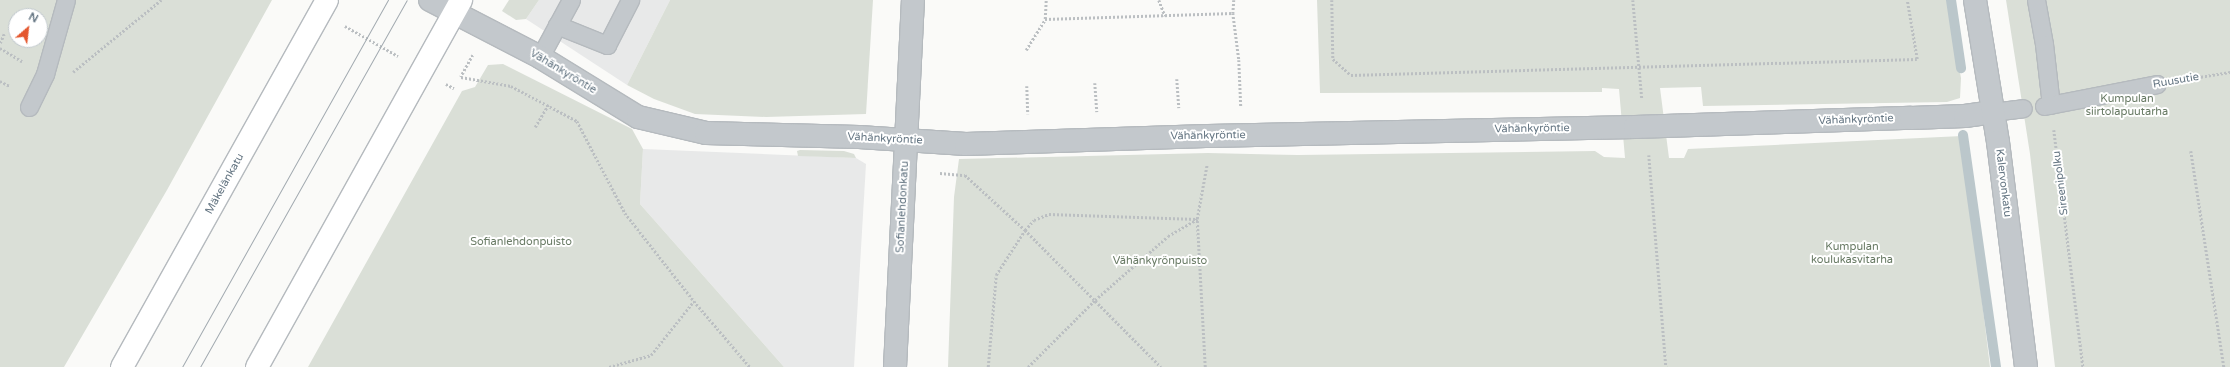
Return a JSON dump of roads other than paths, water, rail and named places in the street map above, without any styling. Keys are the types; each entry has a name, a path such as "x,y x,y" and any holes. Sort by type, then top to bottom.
{"main road":[{"name":"Mäkelänkatu","path":"122,367 324,6"},
{"path":"257,367 458,6"}],"street":[{"name":"Vähänkyröntie","path":"430,0 458,6 638,117 698,131 966,144 1208,136 1635,127 1965,116 1992,112"},
{"name":"Sofianlehdonkatu","path":"895,367 913,0"},
{"name":"Kalervonkatu","path":"1975,0 1998,142 2026,367"}],"lane":[{"path":"29,107 45,74 66,0"},
{"path":"540,57 571,0"},
{"path":"557,25 607,45 630,0"},
{"name":"Ruusutie","path":"2036,0 2044,44 2048,106 2157,84"},
{"path":"1992,112 2023,108"}],"waterway":[{"path":"1951,0 1961,68"},
{"path":"1963,135 1996,367"}],"tram line":[{"path":"182,367 388,0"},
{"path":"200,367 407,0"}],"park label":[{"name":"Kumpulan siirtolapuutarha","path":"2127,106"},
{"name":"Sofianlehdonpuisto","path":"521,242"},
{"name":"Kumpulan koulukasvitarha","path":"1852,254"},
{"name":"Vähänkyrönpuisto","path":"1160,261"}]}
